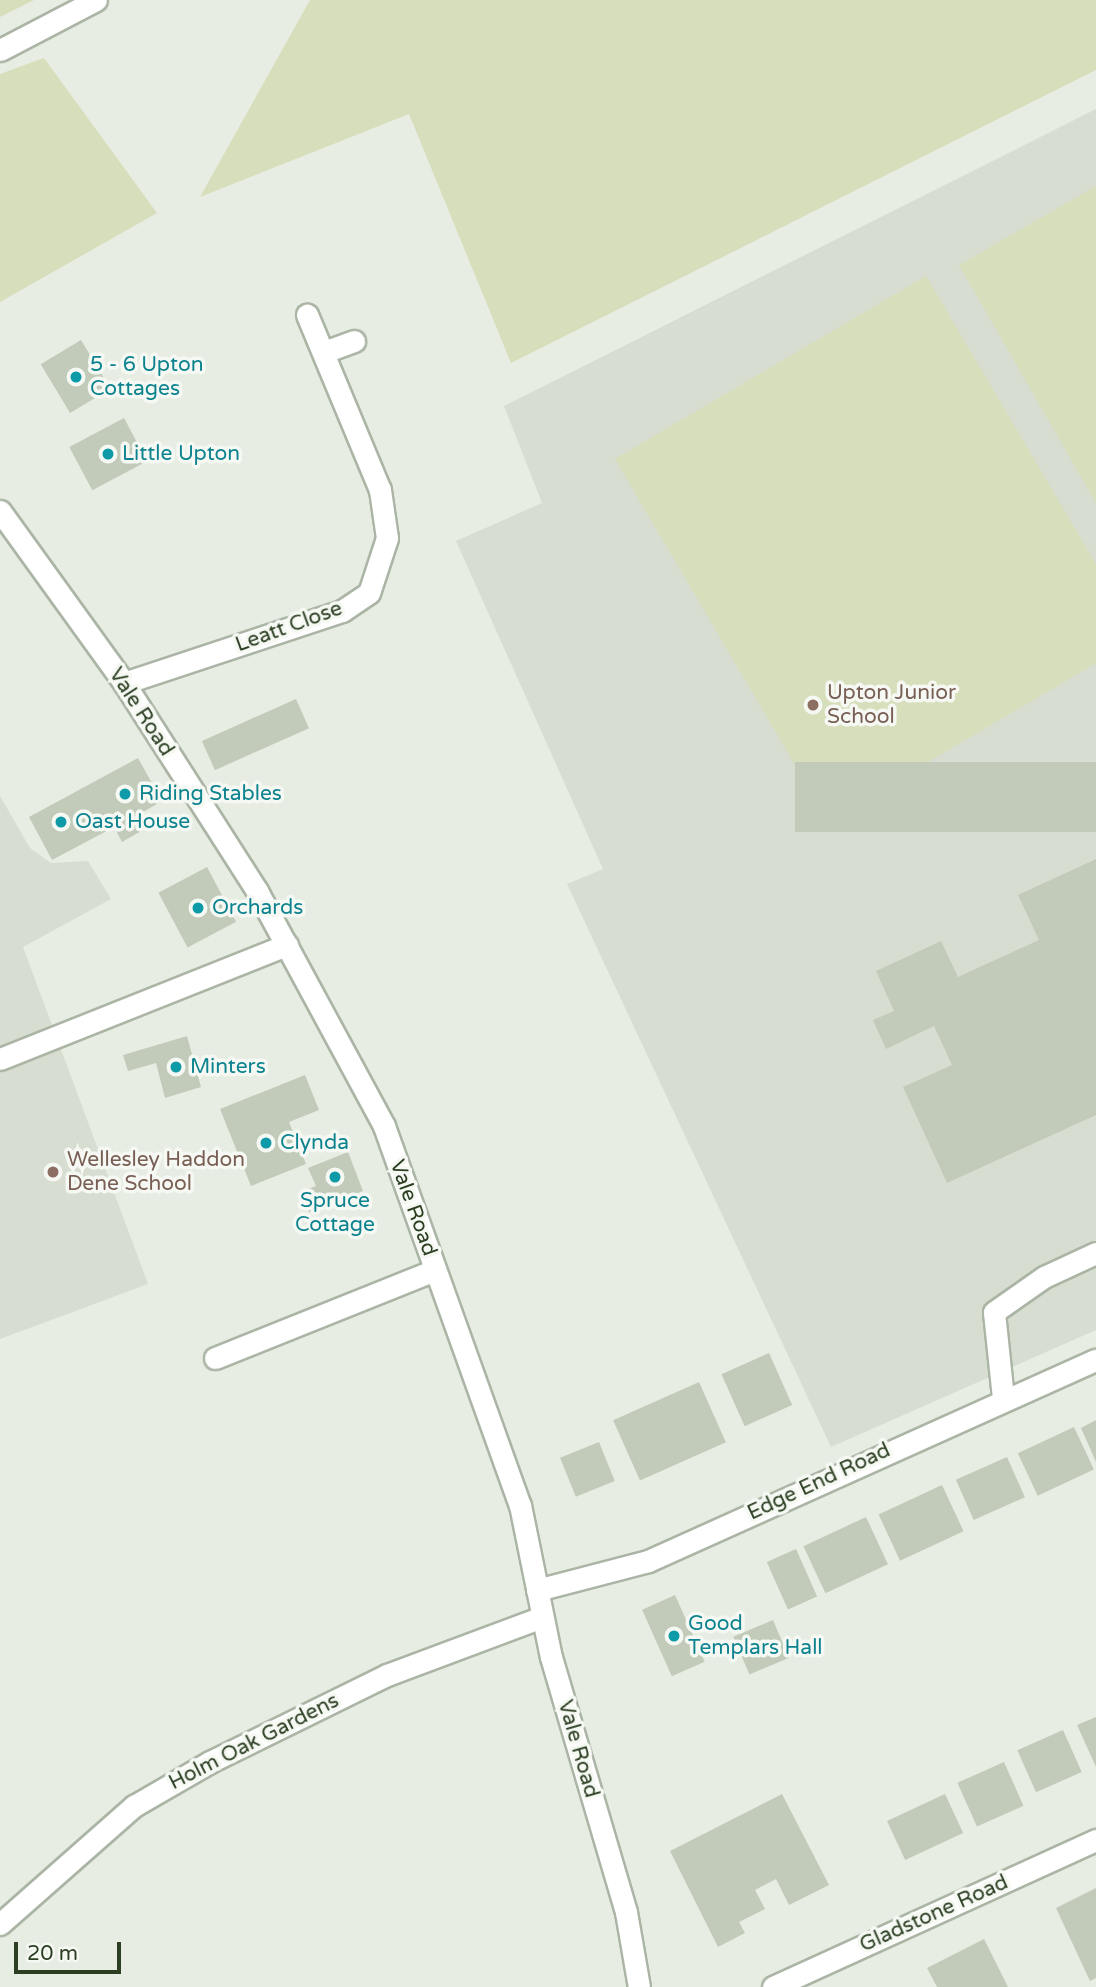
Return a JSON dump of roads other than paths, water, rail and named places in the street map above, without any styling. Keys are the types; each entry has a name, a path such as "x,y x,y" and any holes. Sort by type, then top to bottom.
{"street":[{"path":"0,50 96,0"},
{"name":"Leatt Close","path":"124,683 342,611 369,593 387,538 380,490 307,315"},
{"path":"324,352 354,341"},
{"name":"Vale Road","path":"0,511 124,683 287,945 384,1126 520,1505 542,1616 625,1912 639,1987"},
{"path":"0,1059 287,945"},
{"path":"1003,1398 994,1312 1044,1277 1096,1253"},
{"path":"215,1358 435,1270"},
{"name":"Edge End Road","path":"537,1590 648,1561 1003,1398 1096,1360"},
{"name":"Holm Oak Gardens","path":"0,1924 134,1807 210,1762 387,1675 542,1616"},
{"name":"Gladstone Road","path":"773,1987 1096,1840"}],"place":[{"name":"5 - 6 Upton Cottages","path":"76,377"},
{"name":"Little Upton","path":"108,454"},
{"name":"Upton Junior School","path":"813,705"},
{"name":"Riding Stables","path":"125,794"},
{"name":"Oast House","path":"61,822"},
{"name":"Orchards","path":"198,908"},
{"name":"Minters","path":"176,1067"},
{"name":"Clynda","path":"266,1143"},
{"name":"Wellesley Haddon Dene School","path":"53,1172"},
{"name":"Spruce Cottage","path":"335,1177"},
{"name":"Good Templars Hall","path":"674,1636"}]}
